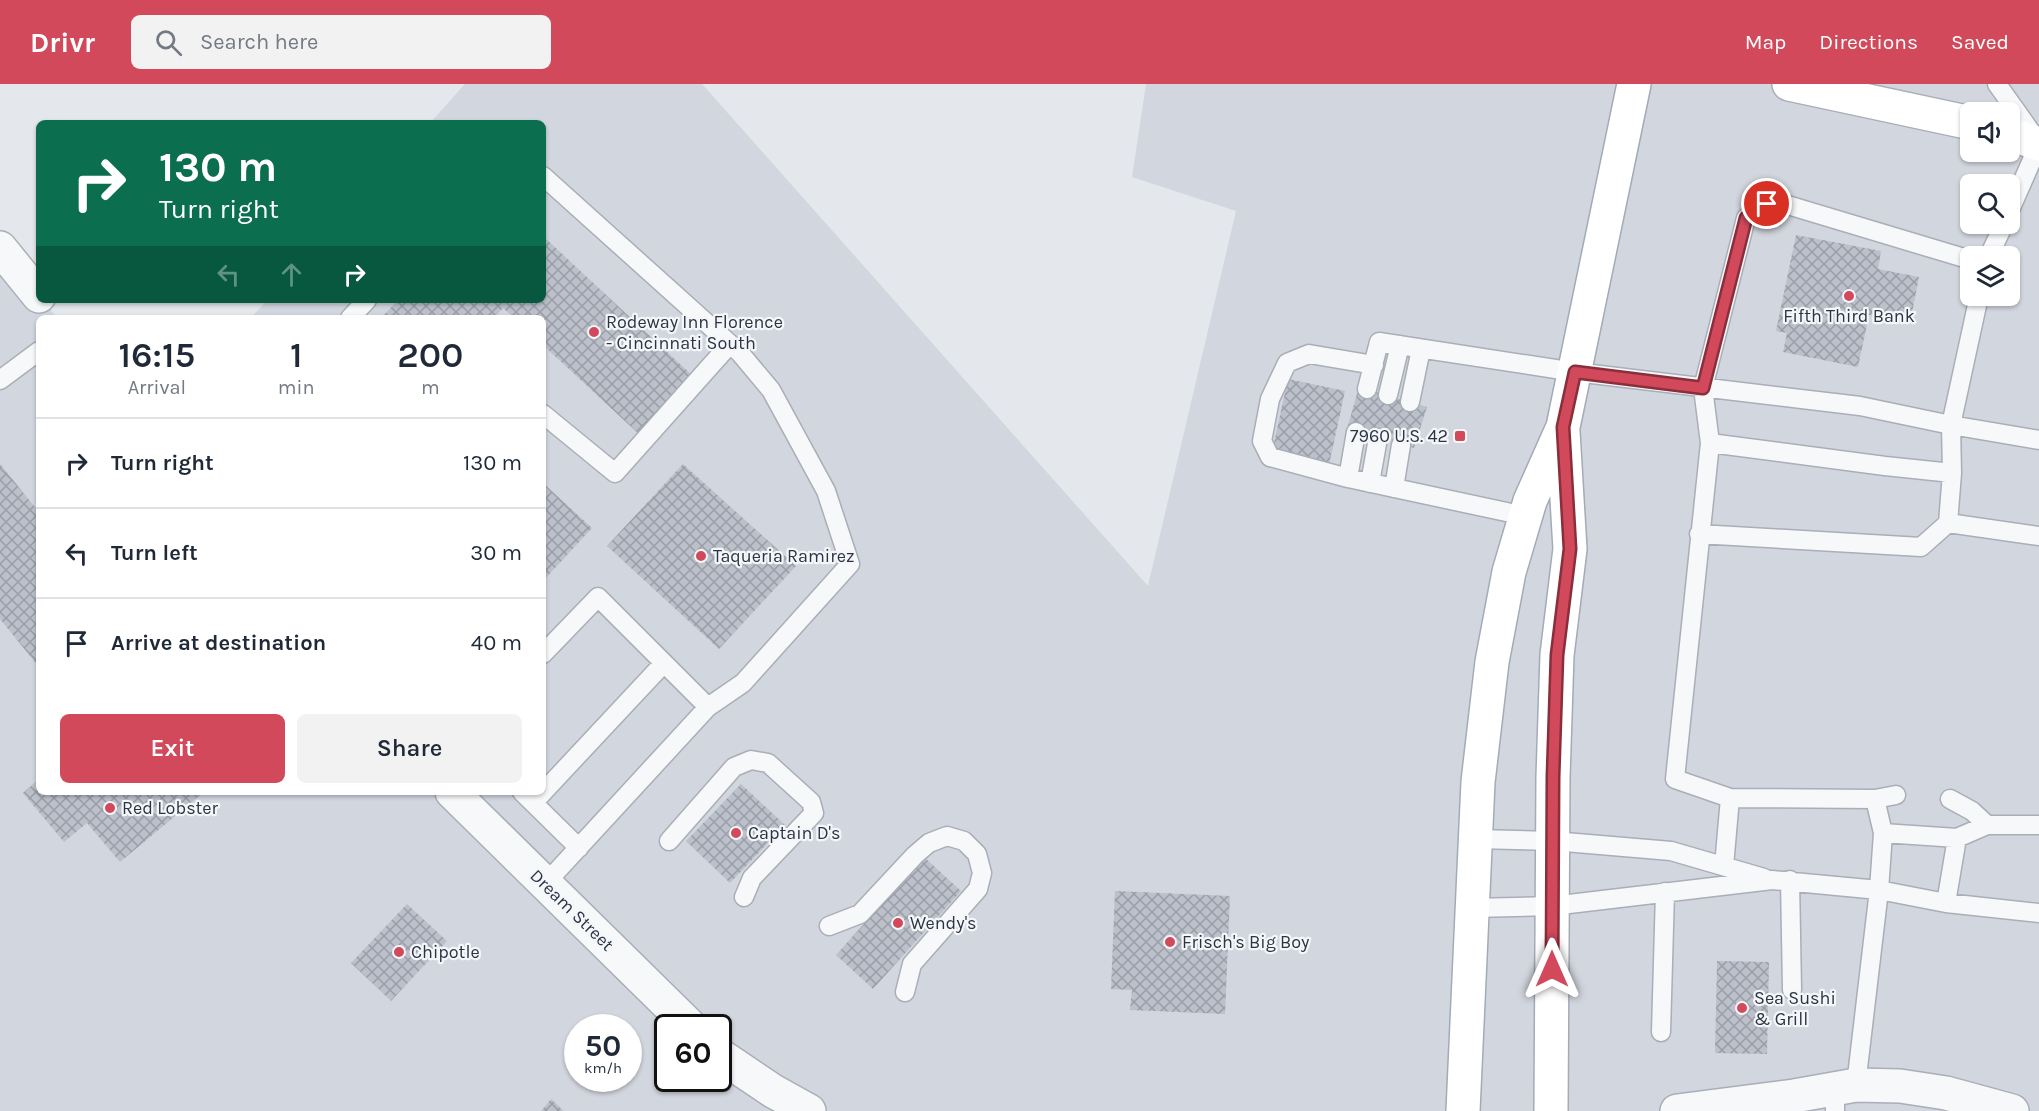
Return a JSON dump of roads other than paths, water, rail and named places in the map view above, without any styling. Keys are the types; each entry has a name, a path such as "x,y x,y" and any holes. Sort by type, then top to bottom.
{"main road":[{"path":"1463,1111 1478,782 1492,662 1509,572 1525,516 1563,427 1634,84"},
{"path":"1789,84 1960,121"},
{"path":"2020,137 2039,144"},
{"path":"1551,1111 1552,841 1557,655 1570,549 1563,427"}],"street":[{"path":"0,248 36,292"},
{"path":"45,303 55,315"},
{"name":"Dream Street","path":"455,795 678,1014"},
{"path":"732,1063 773,1091 809,1111"},
{"path":"1677,1111 1842,1095 1900,1086 1946,1093 2012,1111"}],"lane":[{"path":"1997,84 2039,144 2020,187"},
{"path":"544,884 708,706 743,683 850,564 826,491 771,390 740,353 546,179"},
{"path":"1896,795 1875,800 1730,798 1675,779 1710,444 1703,388 1746,218 1755,208 1781,202 1960,257"},
{"path":"353,315 364,303"},
{"path":"1699,534 1921,547 1948,523 1952,473 1951,425 1977,306"},
{"path":"1367,389 1379,342 1575,372 1860,406 2039,440"},
{"path":"546,416 615,473 730,344"},
{"path":"1389,395 1401,345"},
{"path":"1410,402 1421,349"},
{"path":"0,380 36,353"},
{"path":"1374,365 1309,354 1287,363 1270,399 1262,441 1270,457 1348,478 1525,516"},
{"path":"1348,478 1356,432"},
{"path":"1370,483 1378,438"},
{"path":"1710,444 1952,473"},
{"path":"1394,488 1401,445"},
{"path":"1948,523 2039,536"},
{"path":"546,651 598,597 708,706"},
{"path":"546,779 664,663"},
{"path":"669,841 734,767 752,760 768,763 811,802 814,813 752,878 744,897"},
{"path":"528,797 579,848"},
{"path":"1724,866 1730,798"},
{"path":"1950,799 1971,811 1987,825"},
{"path":"1842,1095 1879,890 1883,833 1875,800"},
{"path":"1883,833 1957,838 1987,825 2039,825"},
{"path":"829,926 860,914 929,843 947,836 964,841 977,854 982,873 978,889 912,964 905,992"},
{"path":"1946,903 1957,838"},
{"path":"1475,839 1552,841 1671,851 1781,880 1879,890 1946,903 2039,913"},
{"path":"1472,908 1552,906 1781,880"},
{"path":"1781,880 1792,990"},
{"path":"1661,1032 1665,892"}],"place":[{"name":"Fifth Third Bank","path":"1849,296"},
{"name":"Rodeway Inn Florence - Cincinnati South","path":"594,332"},
{"name":"7960 U.S. 42","path":"1460,436"},
{"name":"Taqueria Ramirez","path":"701,556"},
{"name":"Red Lobster","path":"110,808"},
{"name":"Captain D's","path":"736,833"},
{"name":"Wendy's","path":"898,923"},
{"name":"Frisch's Big Boy","path":"1170,942"},
{"name":"Chipotle","path":"399,952"},
{"name":"Sea Sushi & Grill","path":"1742,1008"}]}
